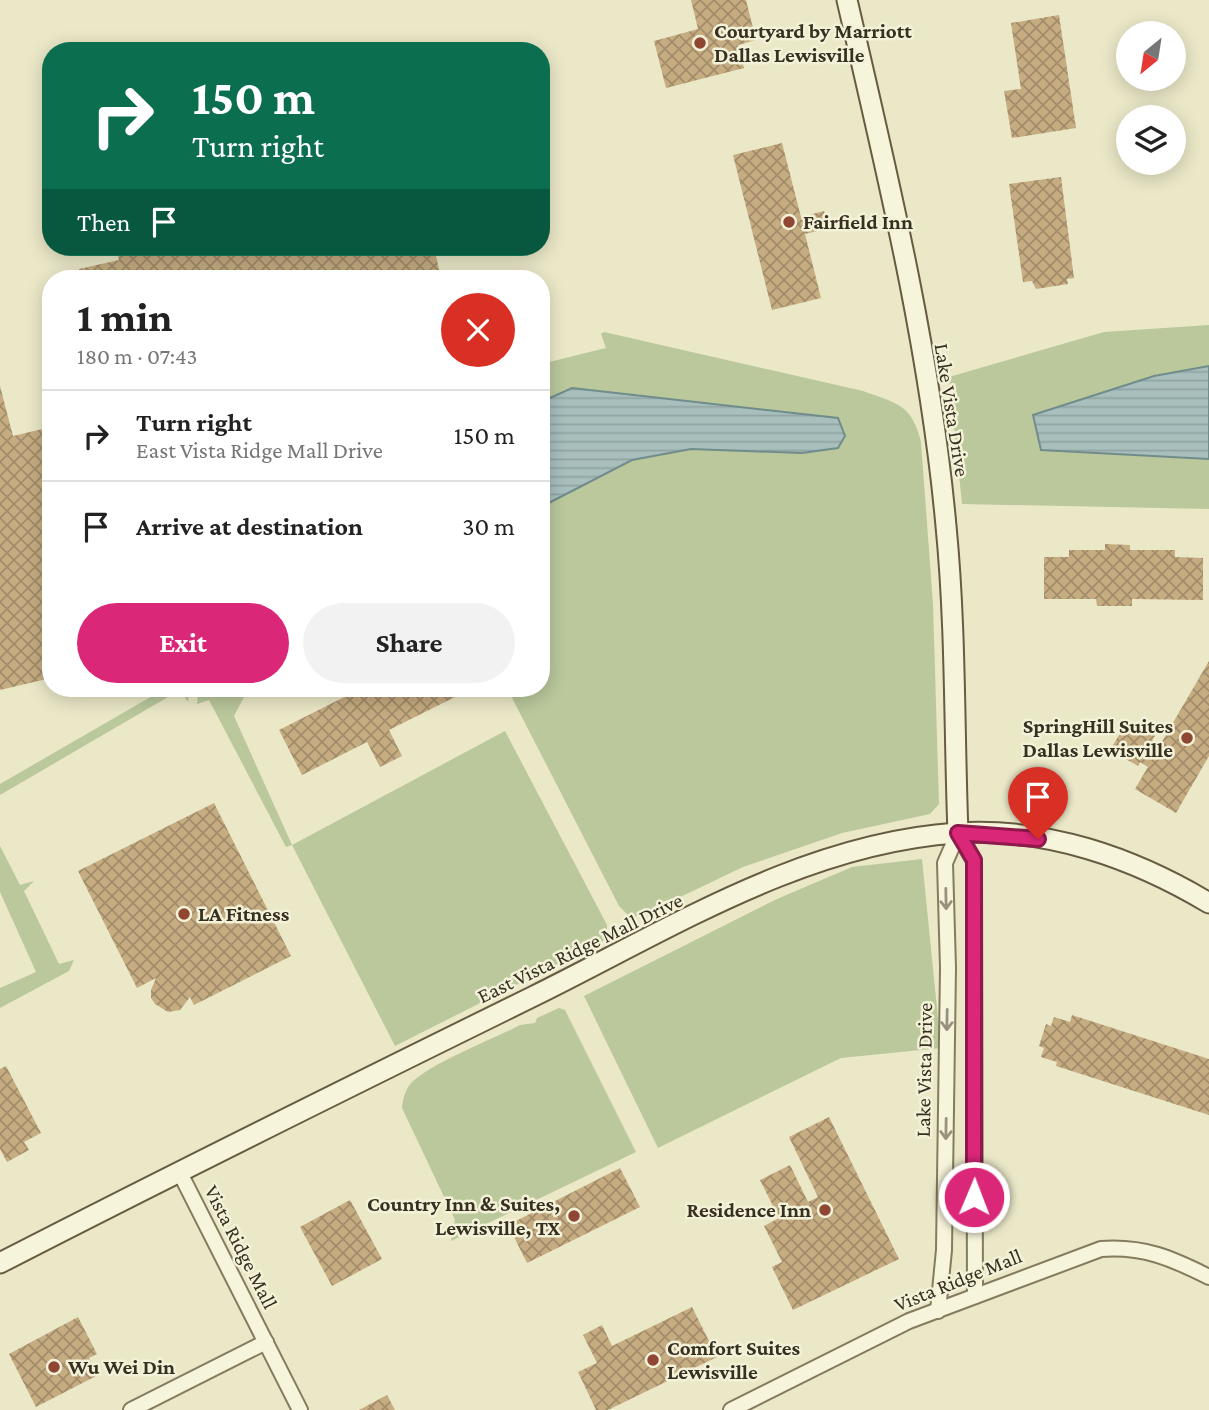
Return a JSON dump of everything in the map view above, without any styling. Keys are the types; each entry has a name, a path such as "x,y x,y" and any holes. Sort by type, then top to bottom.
{"main road":[{"name":"Lake Vista Drive","path":"847,0 887,174 935,434 946,526 954,639 958,833"},
{"name":"East Vista Ridge Mall Drive","path":"0,1264 179,1171 761,884 851,850 958,833 1014,835 1092,849 1166,877 1209,903"}],"street":[{"name":"Lake Vista Drive","path":"958,833 974,860 975,1296"},
{"name":"Lake Vista Drive","path":"938,1311 944,1250 948,980 945,863 958,833"},
{"name":"Vista Ridge Mall","path":"179,1171 300,1410"},
{"name":"Vista Ridge Mall","path":"731,1410 843,1352 975,1296 1101,1249 1132,1247 1176,1260 1209,1277"},
{"name":"Vista Ridge Mall","path":"131,1410 266,1342"}],"green space":[{"path":"1209,325 1209,509 962,504 949,377 1104,332"},
{"path":"604,332 863,391 901,407 913,420 921,442 933,604 939,804 930,814 842,833 743,867 674,900 660,903 650,912 631,918 619,906 512,697 550,697 550,362 606,348 601,334"},
{"path":"150,697 168,697 0,795 0,784"},
{"path":"198,697 244,697 234,716 292,845 286,847 209,700 197,704"},
{"path":"505,731 607,925 607,939 395,1046 292,845"},
{"path":"0,846 20,885 34,881 24,891 59,964 74,960 69,971 0,1008 0,988 36,972 0,892"},
{"path":"922,859 941,1048 841,1058 658,1148 584,996 777,899 852,867"},
{"path":"559,1008 565,1010 636,1152 451,1241 455,1220 402,1108 406,1091 412,1082 434,1066 520,1025 535,1023 537,1018"}],"water":[{"path":"1209,366 1209,459 1041,450 1033,415 1154,376"},
{"path":"572,388 838,418 845,436 838,448 802,453 691,449 632,460 550,502 550,398"}],"building":[{"name":"Courtyard by Marriott Dallas Lewisville","path":"691,0 746,0 756,40 738,45 744,68 666,88 654,41 698,29"},
{"path":"1059,15 1076,128 1012,138 1004,91 1021,89 1011,23"},
{"name":"Fairfield Inn","path":"782,143 801,217 824,211 829,228 805,234 821,298 772,310 733,155"},
{"path":"1061,177 1074,278 1067,279 1068,284 1036,289 1032,281 1023,282 1009,184"},
{"path":"118,256 436,256 439,270 79,270 119,260"},
{"path":"0,386 13,436 42,429 42,680 0,690"},
{"path":"1105,544 1130,545 1130,550 1175,550 1175,557 1203,558 1203,600 1132,599 1132,606 1097,606 1096,599 1044,599 1044,557 1069,557 1069,550 1105,550"},
{"name":"SpringHill Suites Dallas Lewisville","path":"1209,661 1209,756 1176,813 1135,789 1148,767 1140,762 1138,766 1110,750 1128,720 1155,736 1152,740 1160,745"},
{"path":"344,697 455,697 389,730 402,756 380,767 367,742 302,775 279,730"},
{"name":"LA Fitness","path":"214,803 291,956 194,1005 190,997 180,1010 168,1012 151,998 156,978 137,988 78,871"},
{"path":"1072,1015 1209,1059 1209,1115 1056,1066 1057,1062 1041,1057 1044,1048 1039,1046 1046,1024 1051,1026 1054,1017 1070,1022"},
{"path":"6,1066 41,1133 24,1142 29,1150 7,1162 0,1149 0,1069"},
{"name":"Residence Inn","path":"829,1117 899,1259 793,1310 772,1267 782,1262 764,1226 779,1218 760,1180 790,1165 808,1202 818,1197 789,1137"},
{"name":"Country Inn & Suites, Lewisville, TX","path":"620,1168 640,1207 527,1263 508,1225"},
{"path":"350,1200 382,1259 332,1286 300,1227"},
{"name":"Comfort Suites Lewisville","path":"692,1307 717,1357 608,1410 596,1410 578,1372 597,1363 583,1335 602,1325 612,1346"},
{"name":"Wu Wei Din","path":"78,1317 97,1354 89,1358 98,1375 36,1407 9,1354"},
{"path":"387,1395 395,1410 359,1410"}],"place":[{"name":"Courtyard by Marriott Dallas Lewisville","path":"700,43"},
{"name":"Fairfield Inn","path":"789,222"},
{"name":"SpringHill Suites Dallas Lewisville","path":"1187,738"},
{"name":"LA Fitness","path":"184,914"},
{"name":"Residence Inn","path":"825,1210"},
{"name":"Country Inn & Suites, Lewisville, TX","path":"574,1216"},
{"name":"Comfort Suites Lewisville","path":"653,1360"},
{"name":"Wu Wei Din","path":"54,1367"}],"route":[{"path":"974,1197 974,860 958,833 988,833 1038,839"}]}
